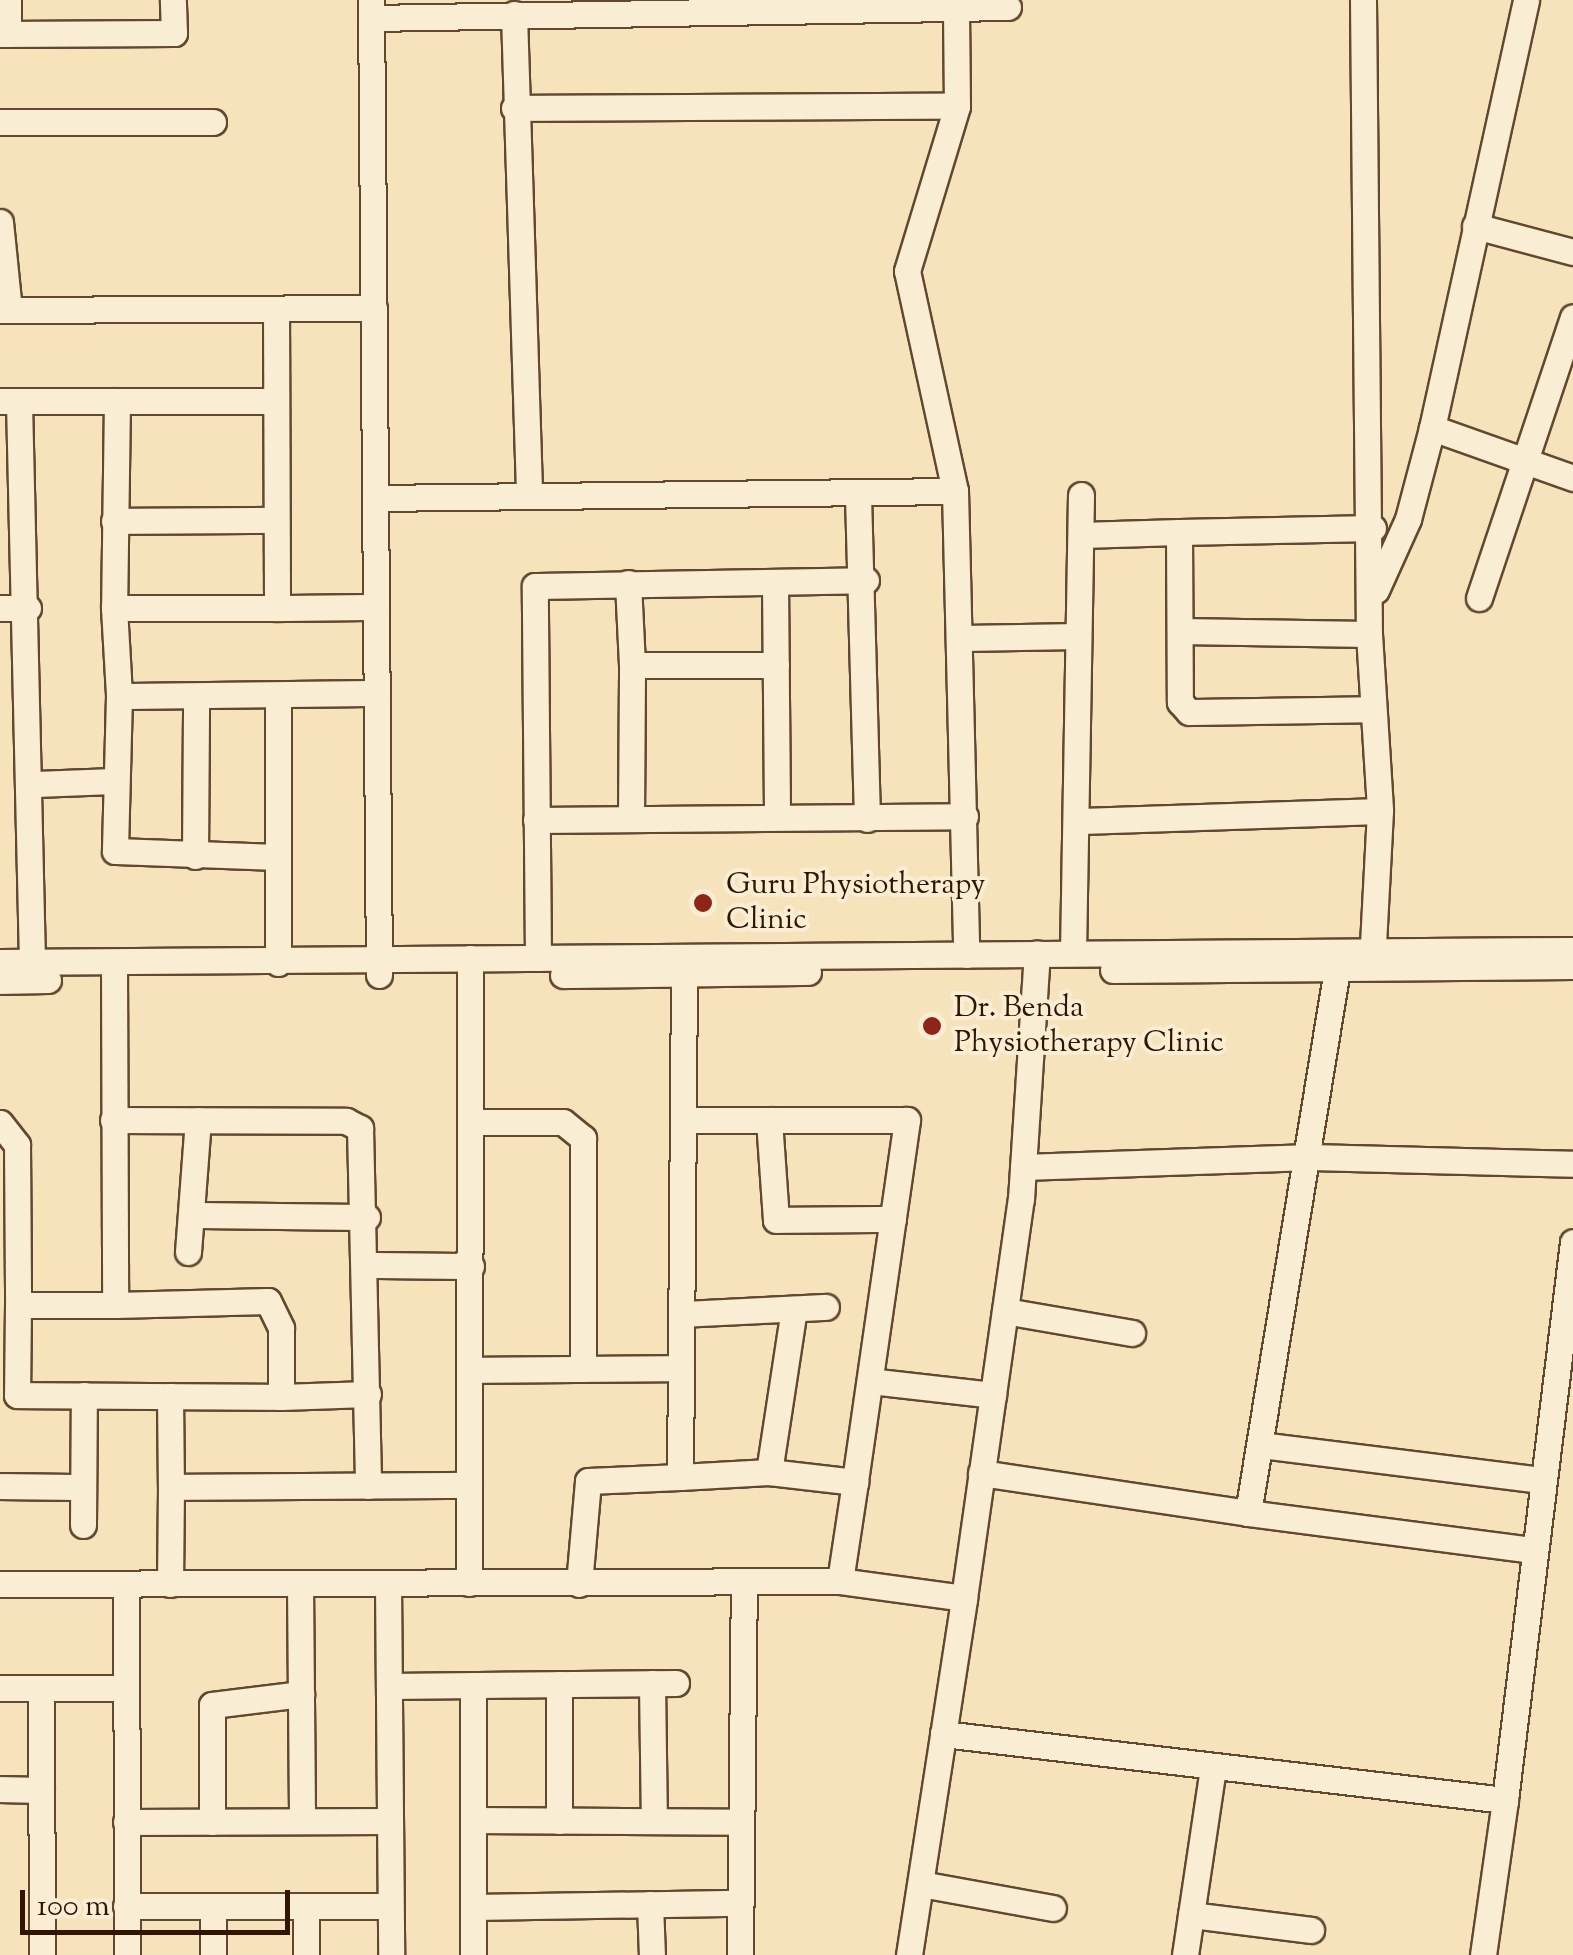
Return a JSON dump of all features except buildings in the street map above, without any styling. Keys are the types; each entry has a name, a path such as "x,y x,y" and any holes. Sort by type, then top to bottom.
{"street":[{"path":"8,0 4,34 174,33 173,0"},
{"path":"1363,0 1373,528 1369,634 1380,811 1373,958"},
{"path":"1373,596 1408,519 1432,428 1526,0"},
{"path":"379,968 371,9 514,14 861,5 1008,7"},
{"path":"951,5 957,106 906,270 955,492 963,638 966,955"},
{"path":"514,14 529,493"},
{"path":"514,108 957,106"},
{"path":"0,122 214,122"},
{"path":"0,222 4,310 374,308"},
{"path":"1474,226 1573,252"},
{"path":"276,309 276,608"},
{"path":"1479,598 1530,461 1573,317"},
{"path":"117,401 114,608 120,696 114,781 115,851 278,856"},
{"path":"32,964 35,784 28,608 12,519 10,402 276,401"},
{"path":"1432,428 1573,478"},
{"path":"376,498 529,493 858,496 955,492"},
{"path":"1073,954 1081,821 1081,495"},
{"path":"858,496 866,580 867,819"},
{"path":"114,521 276,520"},
{"path":"1081,535 1373,528"},
{"path":"1180,532 1180,702 1189,712 1372,709"},
{"path":"538,958 536,586 866,580"},
{"path":"776,582 776,818"},
{"path":"628,584 631,818"},
{"path":"114,608 376,607"},
{"path":"0,608 28,608"},
{"path":"1180,631 1369,634"},
{"path":"963,638 1078,636"},
{"path":"632,665 776,665"},
{"path":"120,696 377,694"},
{"path":"278,696 278,962"},
{"path":"195,856 196,698"},
{"path":"35,784 114,781"},
{"path":"1081,821 1380,811"},
{"path":"536,820 965,816"},
{"path":"0,962 114,972 470,966 684,973 1037,962 1337,969 1373,958 1573,950"},
{"path":"470,966 538,958 966,955 1037,962 1073,954 1373,958 1573,966"},
{"path":"0,981 278,962 379,968"},
{"path":"909,1955 1005,1311 1023,1167 1037,962"},
{"path":"469,1583 470,966"},
{"path":"1248,1513 1311,1157 1337,969"},
{"path":"114,972 116,1305"},
{"path":"680,1476 684,973"},
{"path":"114,1120 360,1128 368,1217 368,1486"},
{"path":"188,1252 198,1120"},
{"path":"683,1120 918,1120 893,1220 840,1581"},
{"path":"769,1120 776,1220 893,1220"},
{"path":"471,1122 563,1122 583,1138 583,1368"},
{"path":"0,1123 17,1145 18,1306 8,1395 368,1394"},
{"path":"1023,1167 1311,1157 1573,1164"},
{"path":"191,1214 368,1217"},
{"path":"1484,1955 1531,1550 1573,1242"},
{"path":"368,1265 471,1266"},
{"path":"18,1306 268,1301 281,1328 280,1396"},
{"path":"682,1314 826,1307"},
{"path":"769,1472 794,1309"},
{"path":"1005,1311 1132,1333"},
{"path":"470,1370 681,1368"},
{"path":"870,1381 994,1394"},
{"path":"83,1525 84,1395"},
{"path":"170,1396 170,1584"},
{"path":"1260,1446 1541,1480"},
{"path":"579,1584 588,1481 769,1472 854,1482"},
{"path":"981,1473 1531,1550"},
{"path":"170,1487 470,1485"},
{"path":"0,1486 83,1487"},
{"path":"0,1584 840,1581 964,1598"},
{"path":"740,1955 744,1583"},
{"path":"126,1584 126,1955"},
{"path":"300,1584 302,1821"},
{"path":"388,1584 391,1955"},
{"path":"389,1686 664,1683 654,1821"},
{"path":"559,1684 559,1821"},
{"path":"472,1955 473,1685"},
{"path":"0,1688 126,1688"},
{"path":"40,1688 42,1955"},
{"path":"212,1822 212,1705 301,1694"},
{"path":"943,1734 1505,1800"},
{"path":"1185,1955 1213,1767"},
{"path":"0,1790 41,1790"},
{"path":"473,1820 742,1822"},
{"path":"126,1822 390,1821"},
{"path":"920,1884 1053,1908"},
{"path":"473,1907 740,1903"},
{"path":"650,1904 652,1955"},
{"path":"126,1906 390,1906"},
{"path":"213,1906 213,1955"},
{"path":"306,1906 306,1955"},
{"path":"1191,1915 1311,1930"}],"place":[{"name":"Guru Physiotherapy Clinic","path":"703,903"},
{"name":"Dr. Benda Physiotherapy Clinic","path":"932,1026"}]}
